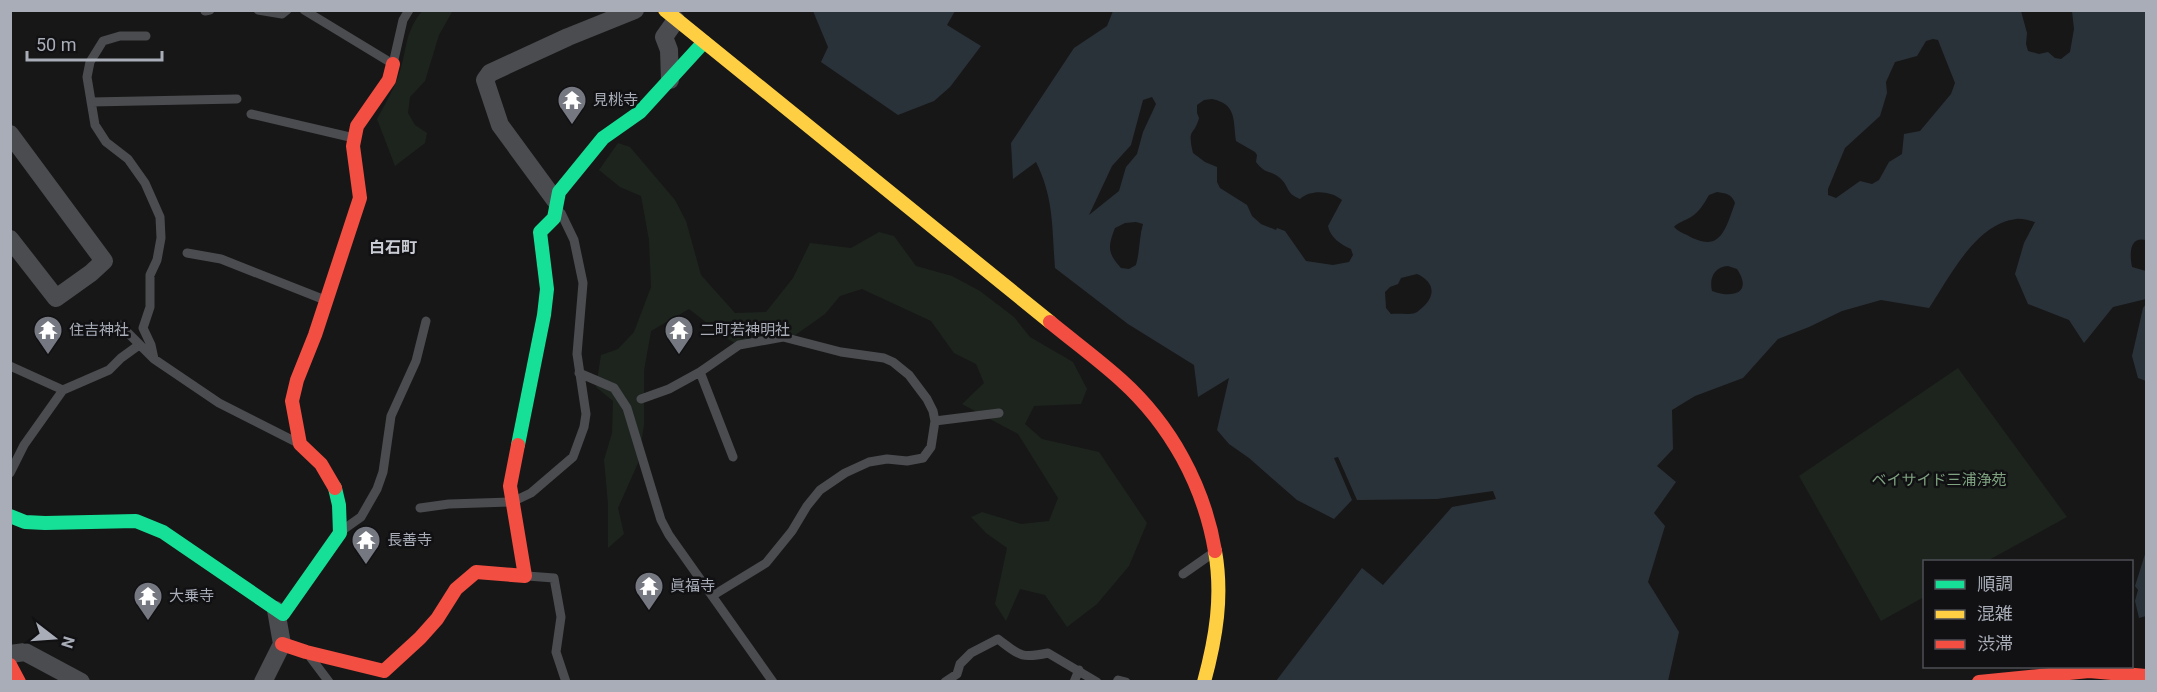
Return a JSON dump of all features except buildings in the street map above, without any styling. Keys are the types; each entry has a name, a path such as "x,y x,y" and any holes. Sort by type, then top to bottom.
{"street":[{"path":"282,644 388,676 437,619 456,590 476,572 525,576 510,486 544,315 547,289 540,232 552,224 555,217 555,200 500,125 485,80 490,73 634,10"},
{"path":"670,80 669,50 664,37 671,15 1134,392 1160,422 1183,456 1205,507 1215,551 1218,607 1214,642 1204,681"},
{"path":"555,200 603,138 640,112 704,42"},
{"path":"10,516 26,522 45,523 136,521 163,532 283,614 340,533 339,505 334,486 321,464 300,444 292,401 297,380 327,301 360,198 353,146 357,126 389,80 393,64"},
{"path":"10,134 104,261 56,298 10,239"},
{"path":"262,681 282,644 276,610"},
{"path":"10,654 25,652 81,681"},
{"path":"10,665 19,681"},
{"path":"1979,681 2089,671 2146,676"}],"lane":[{"path":"205,11 210,10"},
{"path":"258,10 282,14 287,10"},
{"path":"304,10 393,64 403,20 410,10"},
{"path":"146,36 120,36 103,41 90,62 87,76 94,125 106,142 128,159 145,183 160,217 161,237 157,260 150,275 150,307 143,328 151,345 154,359"},
{"path":"91,102 237,99"},
{"path":"251,114 354,138"},
{"path":"420,508 449,504 512,502 531,493 573,456 584,427 586,414 577,354 583,283 574,240 555,200"},
{"path":"187,253 221,259 327,301"},
{"path":"340,533 361,517 377,489 383,472 391,416 414,368 426,321"},
{"path":"120,325 154,359 219,403 300,444"},
{"path":"641,399 669,389 700,372 739,345 783,337 841,352 884,358 893,362 909,375 927,399 935,421 931,447 923,458 870,462 845,473 820,490 792,531 766,563 712,596"},
{"path":"10,473 24,445 63,390 109,370 120,358 138,345"},
{"path":"10,366 63,390"},
{"path":"700,372 733,457"},
{"path":"579,373 614,388 627,408 661,520 669,536 774,681"},
{"path":"935,421 999,413"},
{"path":"1183,574 1215,551"},
{"path":"525,576 554,578 561,617 556,652 566,681"},
{"path":"945,681 957,674 960,663 971,653 998,639 1021,656 1030,657 1048,653 1097,681"},
{"path":"306,652 329,681"},
{"path":"1074,681 1078,670"},
{"path":"1117,681 1126,681"}],"green space":[{"path":"422,11 452,12 439,35 425,81 410,97 408,113 415,125 427,133 425,143 395,166 377,119 396,82 409,35"},
{"path":"618,143 630,147 675,200 686,221 701,275 735,313 766,312 793,278 810,243 851,248 879,232 894,236 916,266 952,276 980,291 1014,317 1030,337 1073,362 1087,389 1081,404 1034,406 1025,424 1042,439 1099,452 1147,523 1129,566 1097,604 1067,627 1045,595 1020,589 1006,621 995,604 1007,548 986,533 971,517 982,512 1021,524 1049,521 1058,498 1018,434 962,404 984,383 976,364 954,353 931,321 862,289 840,296 825,314 787,341 764,335 744,348 726,338 689,309 651,331 644,371 644,425 638,463 618,508 624,534 608,548 608,504 604,460 612,433 613,401 596,387 601,355 618,349 634,332 651,287 649,240 641,196 620,187 599,170"},
{"name":"ベイサイド三浦浄苑","path":"1958,368 2067,517 1989,560 1923,560 1923,598 1881,621 1799,476"}],"shaded area":[{"path":"813,11 955,11 947,25 981,46 950,87 934,101 898,115 821,62 828,47"},
{"path":"1113,11 2021,11 2027,33 2028,51 2039,54 2048,52 2055,58 2061,59 2070,52 2074,29 2072,11 2146,11 2146,240 2136,241 2131,253 2132,267 2146,271 2146,299 2113,307 2084,343 2069,320 2028,304 2015,274 2024,243 2035,222 2016,219 2001,223 1976,241 1929,308 1881,300 1842,311 1778,339 1743,378 1695,396 1672,410 1673,449 1657,466 1676,482 1654,513 1665,526 1648,582 1679,632 1668,681 1276,681 1362,568 1383,585 1452,507 1496,499 1493,491 1437,499 1357,500 1338,457 1334,458 1352,500 1334,519 1297,500 1249,458 1229,444 1217,430 1229,378 1198,397 1194,365 1128,324 1055,268 1051,213 1042,175 1036,162 1013,179 1011,143 1074,48 1107,26","holes":["1938,40 1955,83 1951,94 1920,131 1904,134 1902,154 1889,162 1879,180 1872,184 1860,181 1836,198 1828,195 1828,189 1845,148 1880,116 1887,93 1886,82 1895,62 1917,56 1926,41","1152,97 1156,104 1143,132 1137,154 1126,167 1119,191 1089,215 1112,166 1131,145 1143,100","1212,99 1226,105 1234,120 1236,141 1255,152 1256,162 1266,171 1280,178 1295,197 1300,199 1321,192 1342,200 1328,226 1331,234 1351,249 1353,255 1349,262 1333,265 1306,261 1285,231 1261,224 1252,216 1247,205 1220,188 1217,182 1217,167 1193,153 1191,136 1199,118 1197,105 1204,100","1717,192 1730,196 1734,200 1728,222 1720,237 1714,241 1698,240 1674,227 1694,215 1709,195","1125,223 1143,224 1136,265 1129,269 1121,268 1111,253 1110,245 1115,228","1728,266 1737,269 1743,284 1742,289 1733,294 1712,291 1712,278 1719,268","1417,274 1430,284 1430,297 1415,313 1391,314 1386,308 1385,292 1398,284 1401,278"]},
{"path":"2146,304 2146,381 2138,378 2132,356 2143,308"},
{"path":"2146,551 2146,616 2139,618 2135,601 2138,590 2135,586"}],"traffic: fast":[{"path":"518,445 544,315 547,289 540,232 554,218 559,192 603,138 640,112 704,42"},
{"path":"10,516 25,522 45,523 136,521 163,532 283,614 340,533 339,505 335,488"}],"traffic: slow":[{"path":"665,10 1050,322"},
{"path":"1204,682 1217,617 1218,584 1215,551"}],"traffic: jam":[{"path":"335,488 321,464 300,444 292,401 297,380 315,335 360,198 353,146 357,126 389,80 393,64"},
{"path":"1050,322 1121,380 1139,398 1170,437 1194,480 1203,503 1215,551"},
{"path":"282,644 384,671 420,638 437,619 456,589 476,572 525,576 510,486 518,445"},
{"path":"10,665 19,682"},
{"path":"1979,682 2089,671 2146,676"}],"place":[{"name":"見桃寺","path":"572,126"},
{"name":"住吉神社","path":"48,356"},
{"name":"二町若神明社","path":"679,356"},
{"name":"長善寺","path":"366,566"},
{"name":"眞福寺","path":"649,612"},
{"name":"大乗寺","path":"148,622"}],"district":[{"name":"白石町","path":"393,247"}]}
